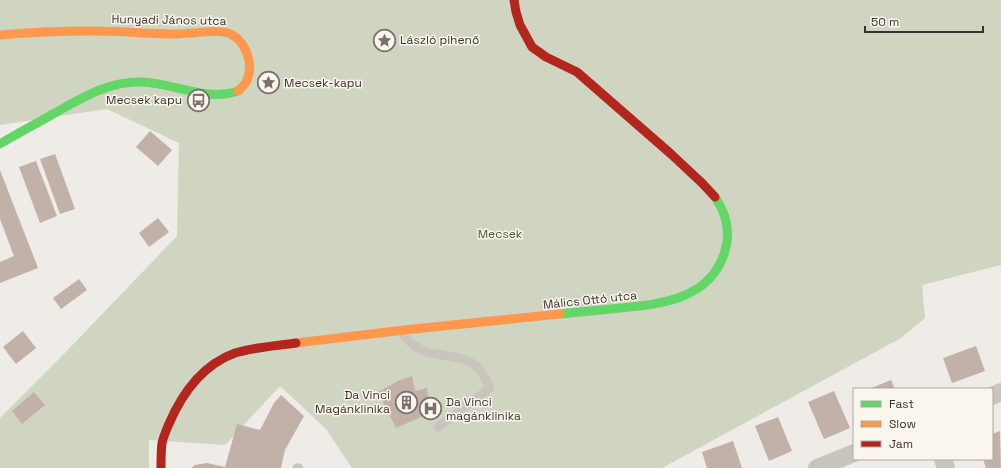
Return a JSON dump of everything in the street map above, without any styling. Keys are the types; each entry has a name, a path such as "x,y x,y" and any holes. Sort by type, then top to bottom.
{"street":[{"name":"Málics Ottó utca","path":"161,468 162,442 175,409 189,387 203,373 216,363 233,354 249,349 399,330 620,309 671,302 700,288 720,267 728,242 726,219 715,196 706,185 671,153 576,72 533,48 518,21 514,0"},
{"name":"Hunyadi János utca","path":"0,35 49,31 224,32 236,37 247,52 250,61 247,80 238,90 230,93 204,94 151,83 135,82 116,85 95,92 70,104 0,144"},
{"path":"817,468 853,453"}],"lane":[{"path":"399,330 415,346 427,352 454,357 471,363 480,369 490,388 438,427"}],"green space":[{"name":"Mecsek","path":"0,0 1001,0 1001,265 922,285 925,318 901,338 662,468 352,468 326,429 280,386 225,445 149,440 149,468 0,468 0,418 62,356 177,236 179,143 107,109 0,125"}],"building":[{"path":"150,131 172,150 158,166 136,147"},
{"path":"55,154 75,209 60,214 40,159"},
{"path":"36,161 57,216 40,223 19,167"},
{"path":"0,170 38,268 0,283 0,262 14,256 0,219"},
{"path":"158,218 169,232 149,247 139,233"},
{"path":"79,279 87,290 61,309 53,298"},
{"path":"23,331 36,348 16,364 3,347"},
{"path":"976,346 985,371 952,383 943,358"},
{"name":"Da Vinci Magánklinika","path":"412,376 415,391 427,388 430,413 396,428 378,392 398,381"},
{"path":"891,380 895,388 871,388"},
{"path":"834,391 850,428 824,439 808,402"},
{"path":"34,392 45,405 22,424 12,411"},
{"path":"281,395 304,416 285,450 281,468 191,468 195,465 207,463 225,467 237,424 260,430 274,403"},
{"path":"778,417 792,451 769,461 755,426"},
{"path":"1000,431 1001,468 986,468 983,460 993,460 993,434"},
{"path":"733,441 742,468 707,468 702,452"}],"traffic: fast":[{"path":"0,144 85,97 107,87 118,84 130,82 154,83 190,91 214,94 226,94 238,91"},
{"path":"560,314 637,306 668,301 697,289 709,280 718,267 725,251 728,236 725,216 715,197"}],"traffic: slow":[{"path":"0,35 35,32 82,31 167,34 210,32 228,33 242,44 249,61 250,70 248,78 238,91"},
{"path":"296,343 560,314"}],"traffic: jam":[{"path":"514,0 520,25 532,47 546,57 577,72 671,154 715,197"},
{"path":"161,468 162,443 173,414 186,392 203,373 223,358 235,353 257,348 296,343"}],"place":[{"name":"László pihenő","path":"384,40"},
{"name":"Mecsek-kapu","path":"268,83"},
{"name":"Mecsek kapu","path":"198,100"},
{"name":"Da Vinci Magánklinika","path":"406,402"},
{"name":"Da Vinci magánklinika","path":"430,409"}]}
